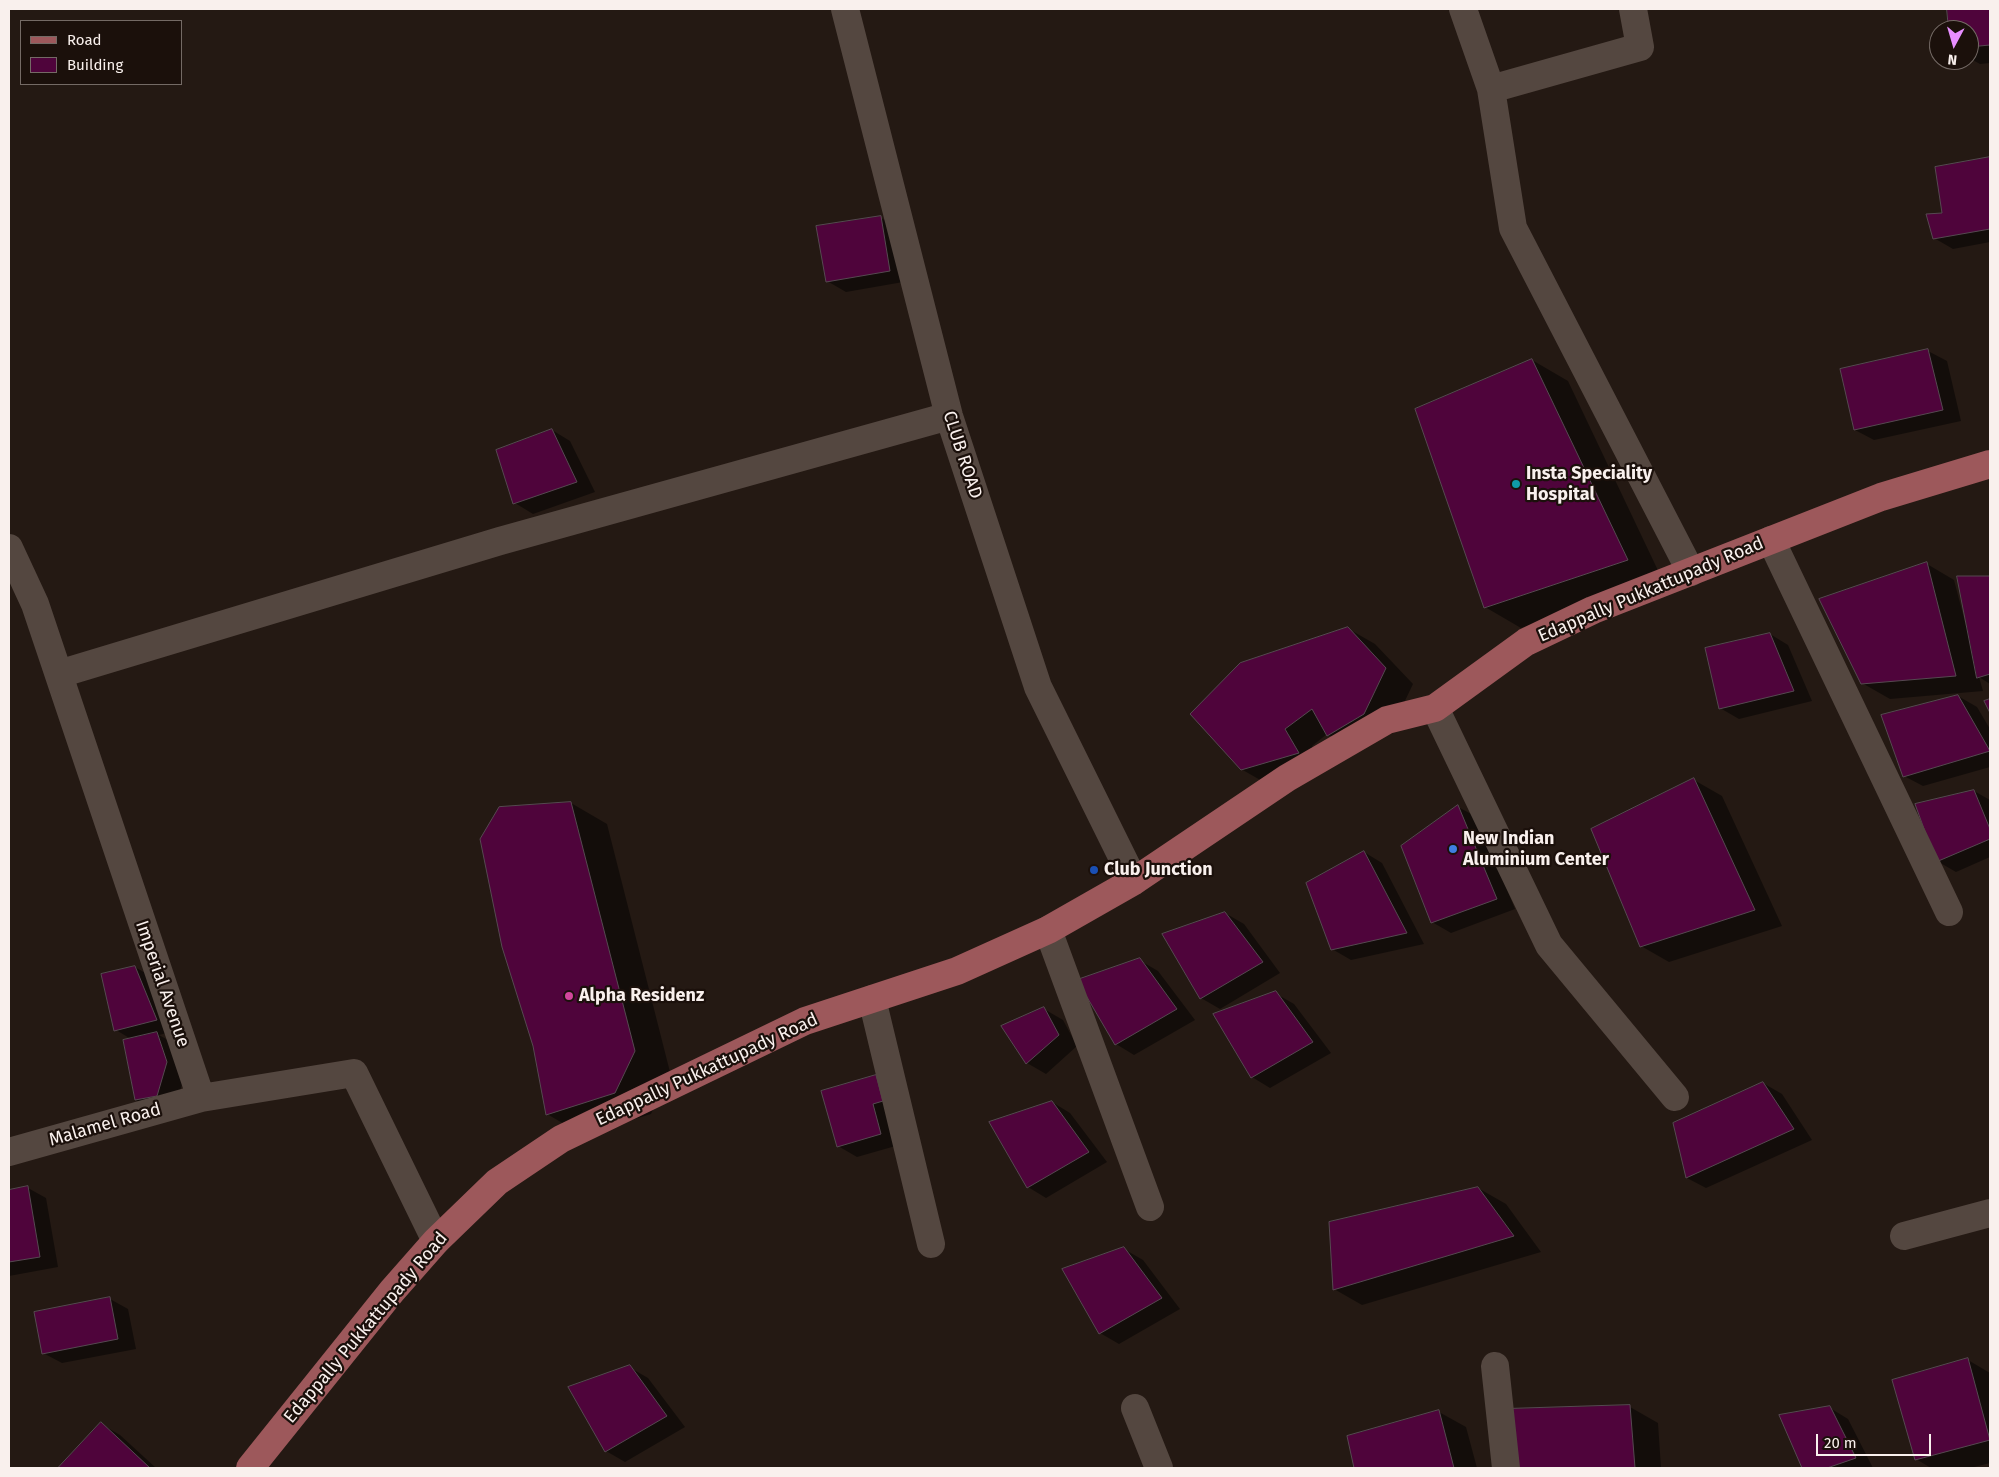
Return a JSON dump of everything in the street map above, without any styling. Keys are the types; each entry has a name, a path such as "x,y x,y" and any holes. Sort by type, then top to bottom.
{"main road":[{"name":"Edappally Pukkattupady Road","path":"262,1462 392,1290 436,1241 497,1182 561,1139 805,1020 957,971 1048,930 1134,881 1287,778 1387,720 1435,708 1526,642 1593,610 1881,497 1990,464"}],"street":[{"name":"CLUB ROAD","path":"845,9 949,416 1038,687 1134,881"},
{"path":"1463,9 1491,89 1513,228 1690,572"},
{"path":"1491,89 1640,47 1633,9"},
{"path":"59,674 500,541 949,416"},
{"path":"1771,540 1949,912"},
{"name":"Imperial Avenue","path":"9,548 35,604 201,1098"},
{"path":"1435,708 1549,945 1675,1097"},
{"path":"1048,930 1150,1206"},
{"path":"872,999 931,1244"},
{"path":"201,1098 354,1073 436,1241"},
{"name":"Malamel Road","path":"9,1152 201,1098"},
{"path":"1904,1236 1990,1213"},
{"path":"1495,1366 1506,1468"},
{"path":"1135,1408 1159,1468"}],"building":[{"path":"1947,9 1990,9 1990,45 1979,46 1979,20 1948,20"},
{"path":"1990,157 1990,229 1933,239 1926,214 1942,213 1935,167"},
{"path":"881,216 890,271 826,282 816,226"},
{"path":"1928,349 1943,410 1854,430 1840,369"},
{"name":"Insta Speciality Hospital","path":"1532,359 1628,560 1484,608 1415,409"},
{"path":"552,429 577,482 513,504 496,450"},
{"path":"1927,562 1956,676 1861,684 1819,599"},
{"path":"1957,576 1990,576 1990,674 1977,678"},
{"path":"1348,627 1386,668 1364,714 1327,736 1312,709 1285,729 1299,753 1241,770 1190,714 1240,663"},
{"path":"1770,633 1794,691 1719,709 1705,648"},
{"path":"1958,695 1990,751 1903,777 1881,715"},
{"path":"1990,699 1990,713 1984,701"},
{"path":"1694,778 1755,910 1640,947 1591,829"},
{"path":"1974,790 1990,829 1990,839 1936,862 1915,804"},
{"name":"Alpha Residenz","path":"571,802 635,1051 615,1093 546,1115 533,1046 502,947 480,839 499,807"},
{"path":"1458,805 1497,899 1431,923 1401,846"},
{"path":"1364,851 1407,933 1331,950 1306,883"},
{"path":"1225,912 1263,962 1200,999 1162,934"},
{"path":"1140,958 1177,1009 1115,1045 1077,980"},
{"path":"135,966 157,1020 114,1031 101,974"},
{"path":"1276,991 1313,1042 1251,1078 1213,1014"},
{"path":"1044,1007 1059,1035 1026,1064 1001,1026"},
{"path":"157,1032 167,1062 157,1096 135,1100 123,1040"},
{"path":"876,1075 883,1101 873,1104 881,1134 837,1147 821,1091"},
{"path":"1763,1082 1794,1129 1686,1178 1673,1123"},
{"path":"1052,1101 1089,1152 1027,1188 989,1122"},
{"path":"28,1186 40,1257 9,1262 9,1190"},
{"path":"1478,1187 1514,1236 1333,1290 1329,1222"},
{"path":"1124,1247 1162,1298 1099,1334 1062,1269"},
{"path":"110,1297 118,1339 42,1354 34,1312"},
{"path":"1968,1358 1990,1440 1915,1460 1892,1380"},
{"path":"630,1365 667,1416 605,1452 568,1387"},
{"path":"1630,1405 1635,1468 1513,1468 1505,1409"},
{"path":"1830,1406 1856,1458 1827,1468 1802,1468 1779,1415"},
{"path":"1439,1410 1454,1468 1354,1468 1347,1436"},
{"path":"101,1422 150,1468 58,1468"}],"place":[{"name":"Insta Speciality Hospital","path":"1516,484"},
{"name":"New Indian Aluminium Center","path":"1453,849"},
{"name":"Club Junction","path":"1094,870"},
{"name":"Alpha Residenz","path":"569,996"}]}
